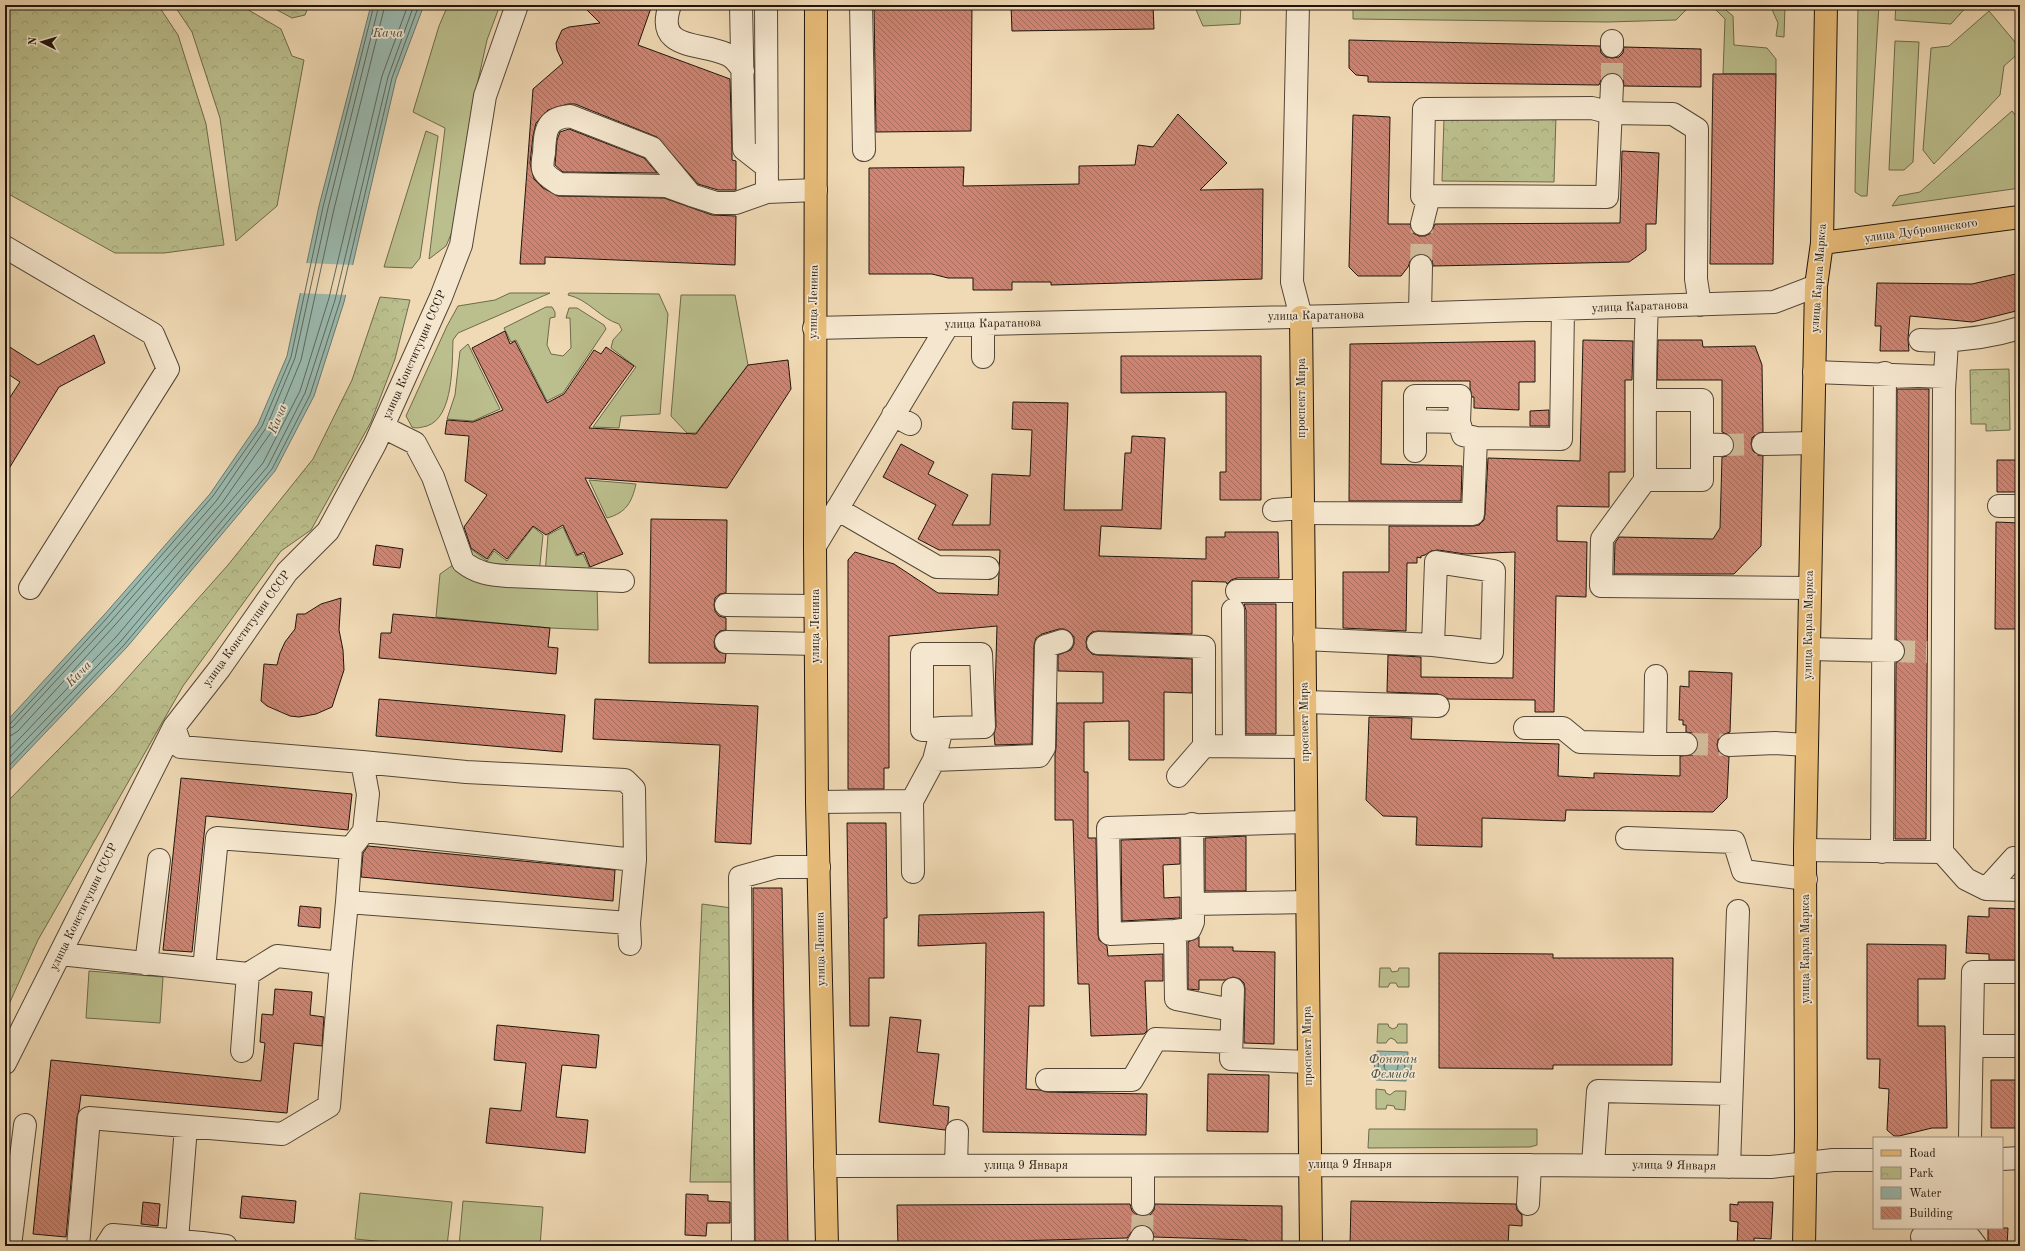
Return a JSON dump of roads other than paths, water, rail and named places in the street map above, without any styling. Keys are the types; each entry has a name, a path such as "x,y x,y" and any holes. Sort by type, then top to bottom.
{"main road":[{"name":"улица Ленина","path":"816,5 814,328 817,802 827,1246"},
{"name":"улица Карла Маркса","path":"1804,1246 1805,850 1816,286 1822,243 1826,5"},
{"name":"улица Дубровинского","path":"1822,243 2020,217"},
{"name":"проспект Мира","path":"1301,317 1310,1246"}],"street":[{"name":"улица Конституции СССР","path":"5,1063 174,727 220,668 287,572 328,531 375,444 440,297 461,245 485,96 517,5"},
{"path":"670,5 666,15 667,26 673,37 681,43 726,54 734,59 744,71"},
{"path":"741,5 744,71 744,149 767,167"},
{"path":"766,5 767,192"},
{"path":"861,5 864,150"},
{"name":"проспект Мира","path":"1298,5 1292,282 1301,317"},
{"path":"1612,85 1611,113 1608,197 1422,196 1424,109 1592,108 1611,113 1673,114 1697,129 1696,279 1700,305"},
{"path":"691,195 652,148 570,116 560,117 552,121 545,131 543,169 549,177 559,184 666,186 691,195 716,203 736,203 767,192 816,190"},
{"path":"1422,224 1428,196"},
{"path":"5,246 153,334 168,369 30,588"},
{"path":"1420,313 1421,266"},
{"name":"улица Каратанова","path":"814,328 1301,317 1774,302 1816,286"},
{"path":"1647,306 1645,480 1602,539 1600,586 1810,588"},
{"path":"1414,451 1415,421 1459,422 1463,435 1476,438 1560,439 1563,309"},
{"path":"983,324 983,357"},
{"path":"815,546 837,509 902,420 948,325"},
{"path":"1920,340 1946,342 2000,334 2020,328"},
{"path":"1946,342 1936,652 1942,852 1966,879 1986,889 2020,890"},
{"path":"1814,372 1945,376"},
{"path":"1882,852 1888,651 1885,373"},
{"path":"1645,400 1702,400 1712,444 1702,480 1645,480"},
{"path":"383,427 416,442 433,477 463,562 474,570 489,575 623,581"},
{"path":"1274,510 1474,514 1476,438"},
{"path":"1763,444 1813,443"},
{"path":"837,509 937,567 988,568"},
{"path":"1304,639 1433,645 1492,652 1494,571 1436,562 1433,645"},
{"path":"1234,745 1235,600 1304,591"},
{"path":"726,605 816,606"},
{"path":"934,760 1039,756 1044,748 1046,646 1062,641"},
{"path":"726,642 816,644"},
{"path":"1098,644 1204,647 1204,746 1178,776"},
{"path":"1809,649 1888,651"},
{"path":"1655,744 1656,676"},
{"path":"1305,702 1438,706"},
{"path":"174,727 181,748 362,762 466,772 625,780 634,789 635,860 629,934 347,902"},
{"path":"913,872 912,801 934,760 942,728"},
{"path":"1525,728 1563,728 1580,742 1686,744"},
{"path":"1729,745 1775,743 1807,745"},
{"path":"1204,746 1234,745 1305,748"},
{"path":"78,1246 90,1118 282,1134 329,1106 351,848 364,831 368,794 362,762"},
{"path":"817,802 912,801"},
{"path":"1192,824 1193,922 1190,929 1110,934 1108,828 1192,824 1306,822"},
{"path":"364,831 635,860"},
{"path":"204,969 217,838 351,848"},
{"path":"1627,838 1734,842 1743,871 1806,879"},
{"path":"1805,850 1942,852"},
{"path":"1986,889 2014,858"},
{"path":"146,964 159,860"},
{"path":"743,1246 740,877 777,867 819,867"},
{"path":"1193,904 1306,902"},
{"path":"1729,1166 1738,911"},
{"path":"1175,931 1176,999 1233,999 1231,1059 1308,1062"},
{"path":"60,954 248,974 277,956 341,963"},
{"path":"1970,1137 1973,1046 1973,972 2020,972"},
{"path":"242,1051 248,974"},
{"path":"1047,1080 1132,1080 1156,1040 1231,1042"},
{"path":"1973,1046 2020,1046"},
{"path":"1593,1165 1598,1091 1731,1094"},
{"path":"10,1246 25,1125"},
{"path":"177,1240 186,1127"},
{"path":"956,1166 957,1131"},
{"path":"2003,1159 2020,1158"},
{"name":"улица 9 Января","path":"826,1166 1593,1165 1771,1167 1833,1160 1873,1160"},
{"path":"1528,1204 1530,1165"},
{"path":"1143,1166 1143,1204"},
{"path":"106,1246 113,1235 177,1240 226,1246"},
{"path":"1922,1237 1972,1237"}],"water":[{"name":"Кача","path":"371,5 424,5 396,79 344,302 314,396 275,471 127,647 5,775 5,723 104,615 210,494 258,424 287,356 319,206"},
{"name":"Фонтан Фемида","path":"1377,1051 1408,1052 1407,1063 1412,1063 1411,1070 1407,1070 1406,1081 1376,1080 1376,1075 1374,1076 1375,1056 1377,1056"}],"tunnel":[{"path":"1612,46 1612,85"},
{"path":"1421,266 1422,224"},
{"path":"1722,445 1763,444"},
{"path":"1893,651 1927,652"},
{"path":"1686,744 1729,745"},
{"path":"1142,1237 1143,1204"}]}
